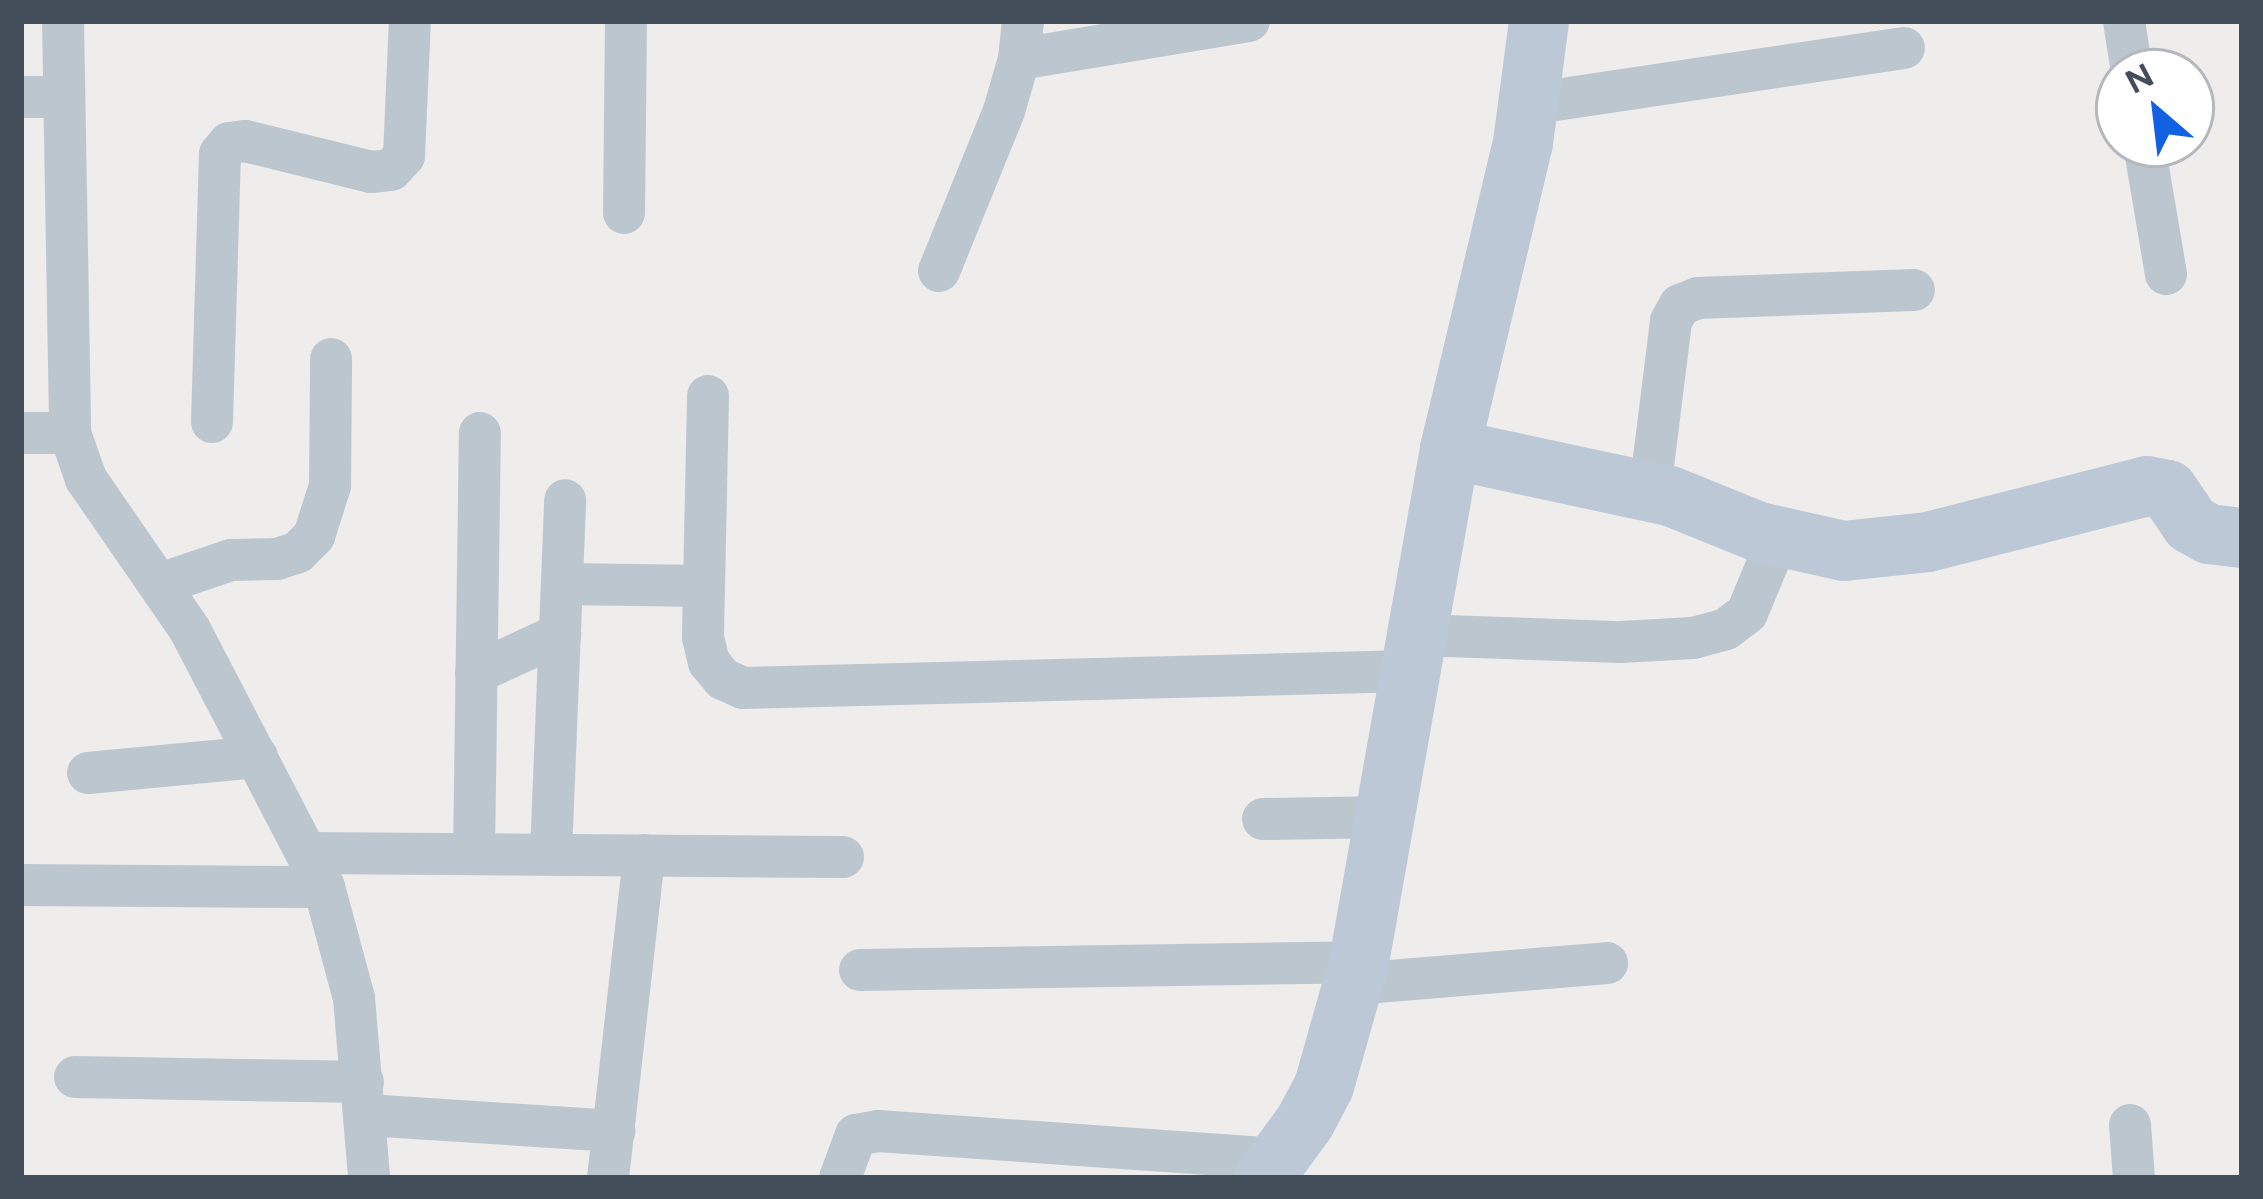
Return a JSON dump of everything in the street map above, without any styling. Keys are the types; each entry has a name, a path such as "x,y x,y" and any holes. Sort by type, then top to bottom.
{"street":[{"path":"63,21 70,434 86,479 163,583 316,870 354,998 369,1178"},
{"path":"212,422 220,154 230,143 245,141 371,172 391,170 404,156 410,21"},
{"path":"624,213 626,21"},
{"path":"939,271 1021,40 1249,21"},
{"path":"840,1178 856,1136 878,1131 1273,1169 1324,1086 1356,973 1450,449 1529,104 1539,21"},
{"path":"1529,104 1904,48"},
{"path":"21,97 64,98"},
{"path":"2148,168 2165,274"},
{"path":"1650,490 1671,321 1680,305 1698,298 1914,290"},
{"path":"163,583 231,560 277,559 298,552 314,536 330,486 331,359"},
{"path":"708,396 703,637 709,662 724,679 743,688 1693,638 1726,629 1747,613 1778,538"},
{"path":"21,433 70,434"},
{"path":"474,854 480,433"},
{"path":"1450,449 1650,490 1778,538 1844,551 1928,542 2147,486 2168,490 2191,524 2209,534 2242,538"},
{"path":"550,854 566,500"},
{"path":"562,584 704,586"},
{"path":"476,673 560,634"},
{"path":"88,773 257,757"},
{"path":"1263,819 1385,818"},
{"path":"21,885 316,870 474,854 843,856"},
{"path":"608,1178 644,855"},
{"path":"860,970 1356,973 1607,963"},
{"path":"75,1077 365,1098 614,1131"},
{"path":"2130,1125 2134,1178"}]}
